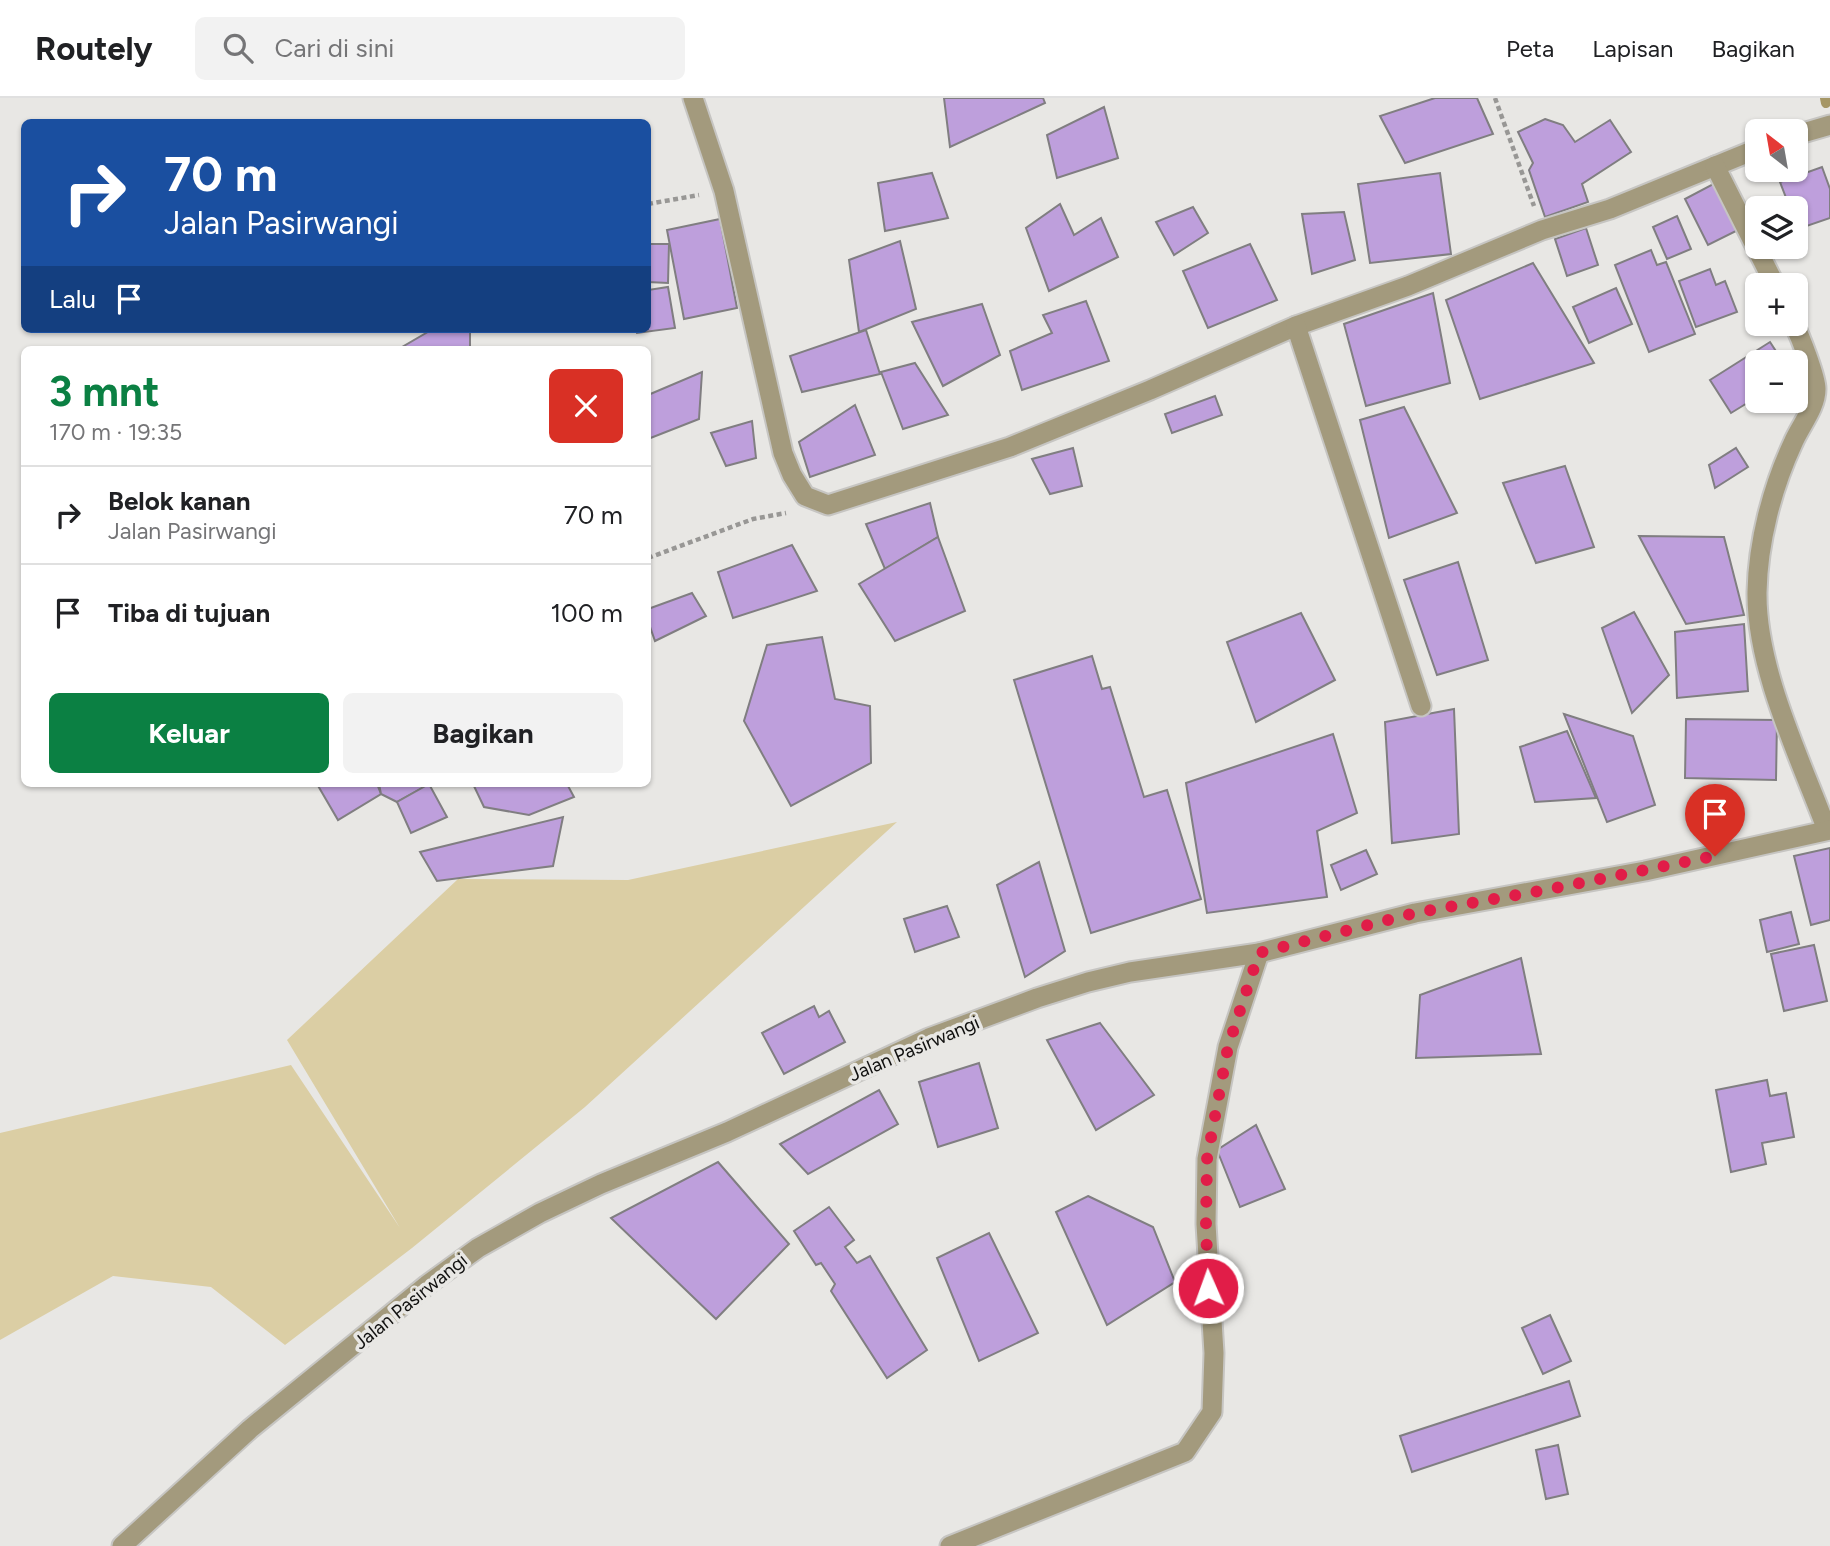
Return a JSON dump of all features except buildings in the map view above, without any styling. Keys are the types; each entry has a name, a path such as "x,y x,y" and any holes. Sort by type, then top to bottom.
{"street":[{"path":"693,98 724,191 783,453 792,475 806,496 828,505 1010,447 1297,326 1408,286 1542,230 1610,209 1745,154"},
{"path":"1808,131 1830,125"},
{"path":"1716,166 1769,273"},
{"path":"1297,326 1421,706"},
{"path":"1798,336 1816,389 1811,408 1792,443 1769,510 1757,593 1762,644 1775,690 1828,830"},
{"name":"Jalan Pasirwangi","path":"122,1546 250,1430 427,1285 478,1248 540,1213 601,1184 727,1132 929,1038 1037,998 1130,972 1259,953 1415,913 1632,873 1828,830"},
{"path":"950,1546 1185,1452 1212,1412 1214,1353 1207,1249 1207,1159 1228,1047 1259,953"}],"path":[{"path":"1496,98 1542,230"},
{"path":"651,203 724,191"},
{"path":"651,557 753,519"}],"shaded area":[{"path":"897,822 585,1107 412,1248 285,1345 211,1287 113,1276 0,1340 0,1133 291,1065 400,1228 287,1040 458,879 628,880"}],"waterway":[{"path":"1825,98 1826,103"}],"route":[{"path":"1208,1288 1207,1159 1228,1047 1259,953 1415,913 1715,856"}]}
